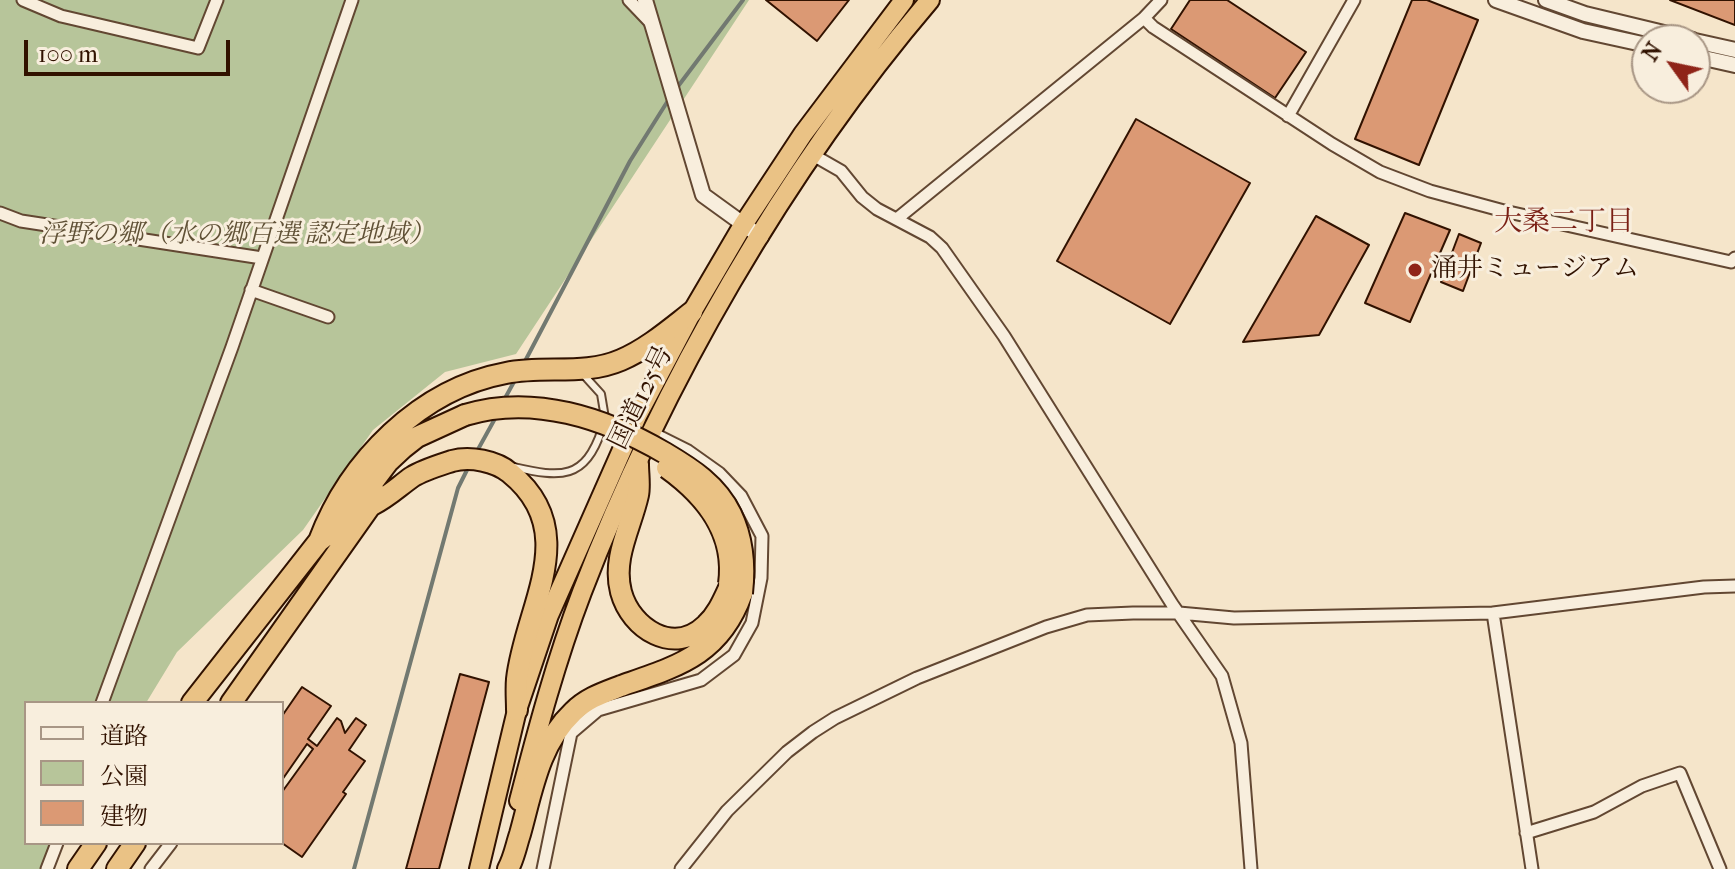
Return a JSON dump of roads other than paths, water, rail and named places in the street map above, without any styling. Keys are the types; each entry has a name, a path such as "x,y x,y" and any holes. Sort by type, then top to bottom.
{"highway":[{"name":"国道125号","path":"479,869 517,710 549,615 637,416 743,225 803,134 904,0"},
{"name":"国道125号","path":"501,869 541,715 582,592 652,433 708,324 813,155 889,49 930,0"},
{"path":"319,541 331,510 376,449 412,416 442,396 478,380 508,372 579,370 619,361 637,352 692,312"},
{"path":"232,701 385,484 406,461 480,410 517,407 583,416 636,436 689,468 717,492 732,515 743,554 732,617 709,648 681,665 593,696 573,711 545,747 508,869"},
{"path":"194,701 319,541 342,523 380,471 417,437 465,422"},
{"path":"372,505 392,495 414,475 456,460 493,463 528,490 541,509 547,537 542,578 517,679 517,710"},
{"path":"638,464 639,492 625,534 618,573 621,594 633,620 667,639 693,635 735,590"},
{"path":"78,869 95,845"},
{"path":"117,869 134,845"}],"street":[{"path":"23,0 61,16 198,48 217,0"},
{"path":"103,701 352,0"},
{"path":"629,0 651,22"},
{"path":"645,0 703,195 761,237"},
{"path":"898,218 1144,18 1161,0"},
{"path":"1288,116 1354,0"},
{"path":"1496,0 1583,31 1631,42"},
{"path":"1546,0 1585,14 1631,25"},
{"path":"1144,18 1288,116 1380,172 1430,191 1504,211 1731,262 1735,258"},
{"path":"1711,44 1735,50"},
{"path":"1711,60 1735,65"},
{"path":"813,155 841,171 862,197 877,209 930,237 962,275 1222,676 1241,743 1251,869"},
{"path":"0,213 21,221 262,258"},
{"path":"251,290 328,317"},
{"path":"543,869 571,733 598,710 701,680 734,655 752,623 761,578 762,536 741,496 719,473 688,451 652,433"},
{"path":"681,869 727,811 787,752 835,718 917,678 1046,627 1087,615 1179,613 1234,618 1493,613 1704,587 1735,586"},
{"path":"1493,613 1532,869"},
{"path":"1526,833 1594,812 1642,786 1680,773 1720,869"},
{"path":"47,869 56,845"},
{"path":"151,869 169,845"}],"lane":[{"path":"493,463 552,475 583,465 595,450 605,419 601,394 579,370"}],"waterway":[{"path":"676,89 743,0"},
{"path":"523,365 630,161 669,99"},
{"path":"504,400 515,380"},
{"path":"476,453 497,415"},
{"path":"354,869 458,488 470,464"}],"place":[{"name":"涌井ミュージアム","path":"1415,270"}],"district":[{"name":"大桑二丁目","path":"1564,223"}],"park label":[{"name":"浮野の郷（水の郷百選 認定地域）","path":"237,236"}]}
